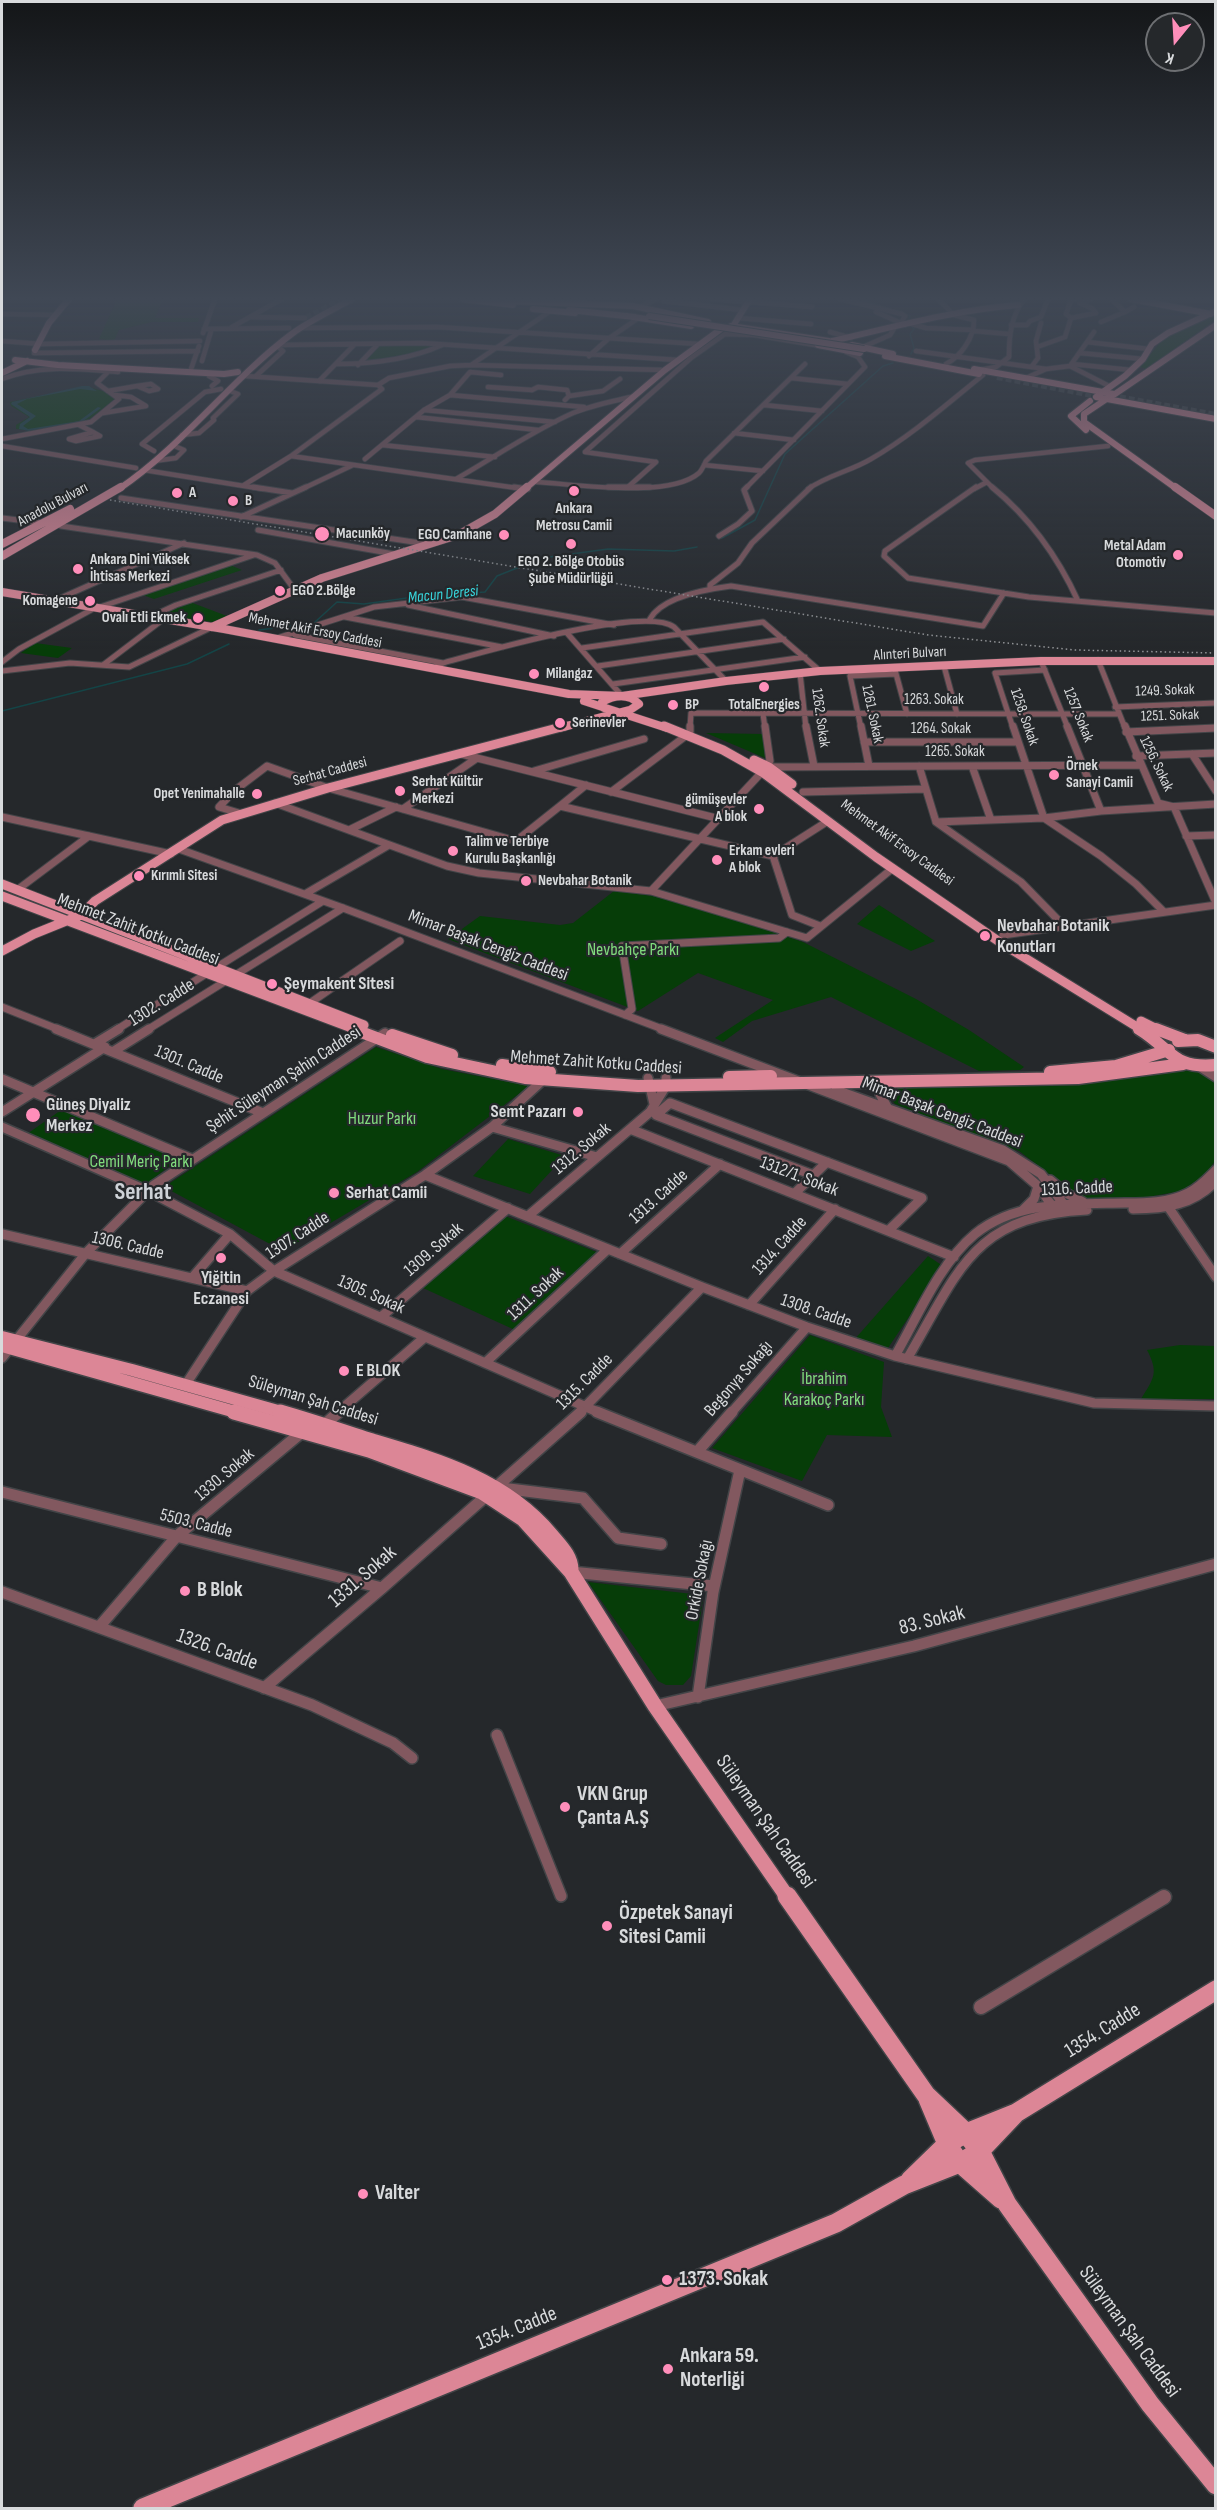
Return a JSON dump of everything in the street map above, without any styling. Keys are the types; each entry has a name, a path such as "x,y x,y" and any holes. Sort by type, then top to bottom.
{"main road":[{"path":"184,423 191,416"},
{"name":"Anadolu Bulvarı","path":"2,558 103,500 144,470 203,416"},
{"path":"219,627 294,589 463,533 495,514 528,489 612,416"},
{"path":"1071,416 1076,423 1215,522"},
{"path":"1083,416 1087,426 1215,516"},
{"name":"Anadolu Bulvarı","path":"2,549 93,499 136,468 169,437"},
{"path":"2,544 42,522 93,499"},
{"path":"2,558 103,500"},
{"name":"Mehmet Akif Ersoy Caddesi","path":"4,594 219,627 603,706 661,722 766,768 803,792 833,820"},
{"name":"Mehmet Akif Ersoy Caddesi","path":"4,594 161,621 219,627 569,694 622,696"},
{"name":"Alınteri Bulvarı","path":"622,696 726,681 820,671 895,671 1041,661 1215,663"},
{"name":"Alınteri Bulvarı","path":"638,702 675,688"},
{"path":"593,718 608,698 622,696 638,702"},
{"name":"Mehmet Akif Ersoy Caddesi","path":"603,706 638,702 661,722"},
{"name":"Serhat Caddesi","path":"4,948 95,901 222,820 328,788 635,709 638,702"},
{"name":"Mehmet Akif Ersoy Caddesi","path":"766,768 833,820 1005,945 1146,1033 1169,1050 1173,1058 1183,1064"},
{"name":"Mehmet Akif Ersoy Caddesi","path":"897,867 1153,1028 1185,1040 1214,1045"},
{"name":"Mehmet Zahit Kotku Caddesi","path":"2,885 68,915 381,1036 483,1062 575,1075 648,1082"},
{"name":"Mehmet Zahit Kotku Caddesi","path":"2,896 56,916 68,915"},
{"name":"Serhat Caddesi","path":"68,915 81,915 95,901"},
{"name":"Mehmet Zahit Kotku Caddesi","path":"81,915 212,971"},
{"name":"Serhat Caddesi","path":"34,934 56,916"},
{"name":"Mehmet Zahit Kotku Caddesi","path":"231,978 310,1003 427,1057 525,1078 648,1082 884,1083 1078,1078 1183,1064"},
{"path":"1141,1058 1146,1049 1146,1033"},
{"name":"Mehmet Zahit Kotku Caddesi","path":"666,1082 785,1076 1047,1072 1116,1066 1169,1050 1173,1044 1185,1040"},
{"path":"1183,1064 1202,1068 1215,1065"},
{"name":"Süleyman Şah Caddesi","path":"6,1346 186,1384 324,1425 438,1462 491,1491 523,1519 571,1572 655,1706 926,2095"},
{"name":"Süleyman Şah Caddesi","path":"6,1346 369,1450 491,1491"},
{"name":"1354. Cadde","path":"904,2185 947,2144 966,2133 1016,2113 1215,1990"},
{"path":"926,2095 966,2133 980,2151 1007,2204"},
{"path":"926,2095 947,2144 960,2163 1007,2204"},
{"name":"1354. Cadde","path":"144,2508 836,2223 904,2185 960,2163 980,2151 1016,2113"},
{"name":"Süleyman Şah Caddesi","path":"1007,2204 1150,2404 1215,2485"}],"street":[{"path":"2,443 16,436 91,422 98,416"},
{"path":"154,451 142,444 176,416"},
{"path":"182,435 199,433 214,420 214,416"},
{"path":"244,485 291,456 345,416"},
{"path":"491,416 555,422"},
{"path":"456,479 538,430 569,416"},
{"path":"625,416 585,452 656,462 628,487"},
{"path":"536,482 628,487 663,486 689,479 701,472 704,465 752,416"},
{"path":"719,536 738,524 752,511 744,490 817,416"},
{"path":"710,588 710,585 738,562 752,543 809,488 826,477 873,458 931,416"},
{"path":"365,459 416,417 538,430"},
{"path":"80,425 93,432 100,436 76,441 69,439 93,432"},
{"path":"734,433 794,440"},
{"path":"2,443 136,468"},
{"path":"154,461 176,458 184,450 172,445"},
{"path":"382,445 495,457"},
{"path":"1078,601 1069,580 1054,556 1010,502 968,463 975,460 1108,446"},
{"path":"291,456 528,489"},
{"path":"118,465 124,460"},
{"path":"241,517 355,465"},
{"path":"704,465 763,471"},
{"path":"144,470 292,493"},
{"path":"987,482 947,507 884,555 896,569 908,578 1004,593 1215,613"},
{"path":"121,498 270,522"},
{"path":"2,518 42,522"},
{"path":"394,554 258,530 274,520 427,544"},
{"path":"61,526 270,557 294,589"},
{"path":"54,601 184,543"},
{"path":"2,662 27,645 94,609 255,554"},
{"path":"150,617 176,604 281,570"},
{"path":"650,619 654,612 693,593 710,588 747,588 983,626 1004,593"},
{"path":"274,639 367,608 469,597 614,625"},
{"path":"403,603 554,636"},
{"path":"342,617 505,647"},
{"path":"433,669 443,663 505,647 567,633 650,619 669,623 726,681"},
{"path":"103,665 161,621"},
{"path":"582,648 763,622 820,671"},
{"path":"2,671 70,663 129,667 219,627"},
{"path":"567,633 622,696"},
{"path":"290,634 443,663"},
{"path":"598,666 784,639"},
{"path":"384,660 392,653"},
{"path":"613,684 805,657"},
{"name":"1256. Sokak","path":"1098,660 1140,765 1158,802 1174,807 1215,904"},
{"name":"1257. Sokak","path":"1041,661 1101,811"},
{"path":"944,666 957,714"},
{"name":"1258. Sokak","path":"1044,818 995,673 1045,670"},
{"path":"895,671 907,714"},
{"name":"1261. Sokak","path":"869,766 850,676 895,671"},
{"name":"1262. Sokak","path":"800,673 803,714 814,766"},
{"name":"1249. Sokak","path":"1117,710 1215,703"},
{"name":"1263. Sokak","path":"688,734 691,713 1062,714 1117,710"},
{"path":"651,891 766,768 770,761 770,752 763,714"},
{"name":"1251. Sokak","path":"1126,732 1215,728"},
{"path":"611,792 688,734"},
{"path":"532,772 644,739"},
{"name":"1264. Sokak","path":"864,742 1018,742"},
{"path":"1136,756 1215,753"},
{"path":"461,754 720,819"},
{"path":"1192,754 1215,791"},
{"path":"349,830 399,808 477,758"},
{"name":"1265. Sokak","path":"766,768 1140,765"},
{"path":"242,814 219,807 234,791 267,766 328,788 516,841 586,785"},
{"path":"919,766 936,822 1021,882 1064,926"},
{"path":"972,766 991,820"},
{"path":"803,792 926,789"},
{"path":"275,803 447,866 478,873 651,891 807,938 897,867"},
{"path":"936,822 1044,818 1101,811 1215,804"},
{"path":"560,806 773,856 833,820"},
{"name":"Mimar Başak Cengiz Caddesi","path":"2,817 89,836 175,851 343,908 1009,1161 1059,1207"},
{"path":"1044,818 1101,856 1136,884 1164,912"},
{"path":"1186,836 1215,835"},
{"path":"17,890 89,836"},
{"path":"305,894 389,845"},
{"path":"773,856 792,915 820,926"},
{"path":"1206,882 1215,882"},
{"name":"1302. Cadde","path":"96,1043 323,901"},
{"path":"1003,935 1215,904"},
{"name":"1302. Cadde","path":"114,1051 343,908"},
{"path":"625,1016 632,1009 622,946 779,938 787,932"},
{"path":"310,1003 400,941"},
{"name":"1301. Cadde","path":"2,1007 96,1043 263,1113"},
{"name":"Şehit Süleyman Şahin Caddesi","path":"6,1346 86,1253 148,1191 381,1036"},
{"path":"2,1112 105,1047"},
{"path":"747,1077 753,1073 756,1065"},
{"path":"1202,1068 1215,1077"},
{"name":"Mimar Başak Cengiz Caddesi","path":"785,1076 818,1084 887,1107 1003,1150 1041,1174 1059,1207"},
{"path":"2,1079 192,1160"},
{"name":"1307. Cadde","path":"186,1384 247,1292 274,1271 425,1175 492,1127 544,1079"},
{"path":"648,1082 654,1104"},
{"name":"1312. Sokak","path":"528,1216 650,1112 666,1082"},
{"path":"884,1083 880,1094 887,1107"},
{"path":"813,1175 656,1115 670,1103 922,1198 889,1230"},
{"name":"1305. Sokak","path":"2,1127 148,1191 230,1234 274,1271 586,1407 828,1505"},
{"path":"492,1127 597,1157"},
{"name":"1312/1. Sokak","path":"630,1129 954,1257"},
{"path":"795,1193 827,1162"},
{"name":"1313. Cadde","path":"620,1254 720,1164"},
{"name":"1316. Cadde","path":"895,1356 954,1257 976,1234 992,1223 1021,1212 1059,1207 1088,1204 1167,1204 1190,1193 1215,1170"},
{"path":"1041,1174 1066,1193 1088,1204"},
{"name":"1308. Cadde","path":"425,1175 702,1287 807,1327 895,1356 1094,1403 1215,1406"},
{"name":"1316. Cadde","path":"907,1359 970,1255 1010,1223 1059,1207 1188,1202 1202,1195 1215,1181"},
{"path":"1021,1212 1034,1199 1038,1186"},
{"path":"1167,1204 1215,1277"},
{"name":"1309. Sokak","path":"381,1317 508,1208"},
{"name":"1314. Cadde","path":"749,1305 836,1209"},
{"name":"1306. Cadde","path":"2,1234 247,1292"},
{"path":"192,1278 230,1234"},
{"name":"1311. Sokak","path":"485,1363 608,1249"},
{"name":"1315. Cadde","path":"491,1491 586,1407 702,1287"},
{"name":"Begonya Sokağı","path":"697,1452 807,1327"},
{"path":"324,1425 425,1337"},
{"name":"1330. Sokak","path":"99,1627 177,1536 302,1432"},
{"name":"Orkide Sokağı","path":"698,1697 714,1586 740,1470"},
{"path":"491,1491 583,1498 618,1538 661,1544"},
{"name":"1331. Sokak","path":"264,1688 382,1588 491,1491"},
{"name":"5503. Cadde","path":"2,1492 382,1588"},
{"name":"83. Sokak","path":"655,1706 914,1646 1215,1563"},
{"path":"571,1572 714,1586"},
{"name":"1326. Cadde","path":"2,1592 312,1706 393,1743 412,1758"},
{"path":"497,1736 561,1896"},
{"path":"981,2007 1164,1897"}],"green space":[{"path":"93,416 86,422 37,431 16,429 16,425 29,417"},
{"path":"230,565 242,570 154,599 143,595"},
{"path":"190,602 227,616 213,622 160,615"},
{"path":"35,643 72,648 58,658 21,653"},
{"path":"706,733 763,734 765,758"},
{"name":"Nevbahçe Parkı","path":"614,891 652,896 711,912 803,942 916,999 969,1030 1024,1067 1020,1070 979,1071 831,997 752,1021 723,1042 715,1038 773,1000 698,973 638,1011 448,939 480,916 560,925 573,923"},
{"path":"879,905 935,941 911,951 857,924"},
{"name":"Huzur Parkı","path":"376,1047 442,1069 529,1086 417,1172 283,1251 164,1187"},
{"path":"1170,1070 1189,1070 1200,1073 1211,1078 1215,1083 1215,1161 1205,1175 1181,1191 1142,1198 1090,1199 1077,1195 1019,1151 895,1104 888,1096 893,1088 1053,1085 1108,1080"},
{"name":"Cemil Meriç Parkı","path":"64,1108 181,1157 145,1185 27,1134"},
{"path":"508,1139 565,1156 530,1194 473,1176"},
{"path":"505,1216 599,1253 515,1330 423,1288"},
{"path":"928,1256 943,1266 886,1351 854,1340"},
{"name":"İbrahim Karakoç Parkı","path":"810,1335 884,1362 881,1407 892,1437 827,1435 802,1481 712,1448"},
{"path":"1180,1345 1215,1346 1215,1399 1141,1399 1149,1386 1154,1370 1147,1350"},
{"path":"588,1582 701,1595 703,1599 691,1676 683,1685 666,1685 658,1681"}],"water":[{"path":"36,416 23,426 28,429 79,421 90,416 82,422 29,431 19,429 20,424 30,417"}],"waterway":[{"name":"Macun Deresi","path":"722,538 755,520 785,454 827,416"},
{"name":"Macun Deresi","path":"259,630 314,623 337,602 364,604 414,597 485,592 497,576 542,558 608,549 674,551 697,547"},
{"name":"Macun Deresi","path":"2,711 187,664 229,644"}],"railway":[{"path":"110,500 928,635 1075,650 1216,653"}],"place":[{"name":"Ankara Metrosu Camii","path":"574,491"},
{"name":"A","path":"177,493"},
{"name":"B","path":"233,501"},
{"name":"Macunköy","path":"322,534"},
{"name":"EGO Camhane","path":"504,535"},
{"name":"EGO 2. Bölge Otobüs Şube Müdürlüğü","path":"571,544"},
{"name":"Metal Adam Otomotiv","path":"1178,555"},
{"name":"Ankara Dini Yüksek İhtisas Merkezi","path":"78,569"},
{"name":"EGO 2.Bölge","path":"280,591"},
{"name":"Komagene","path":"90,601"},
{"name":"Ovalı Etli Ekmek","path":"198,618"},
{"name":"Milangaz","path":"534,674"},
{"name":"TotalEnergies","path":"764,687"},
{"name":"BP","path":"673,705"},
{"name":"Serinevler","path":"560,723"},
{"name":"Örnek Sanayi Camii","path":"1054,775"},
{"name":"Serhat Kültür Merkezi","path":"400,791"},
{"name":"Opet Yenimahalle","path":"257,794"},
{"name":"gümüşevler A blok","path":"759,809"},
{"name":"Talim ve Terbiye Kurulu Başkanlığı","path":"453,851"},
{"name":"Erkam evleri A blok","path":"717,860"},
{"name":"Kırımlı Sitesi","path":"139,876"},
{"name":"Nevbahar Botanik","path":"526,881"},
{"name":"Nevbahar Botanik Konutları","path":"985,936"},
{"name":"Şeymakent Sitesi","path":"272,984"},
{"name":"Semt Pazarı","path":"578,1112"},
{"name":"Güneş Diyaliz Merkez","path":"33,1115"},
{"name":"Serhat Camii","path":"334,1193"},
{"name":"Yiğitin Eczanesi","path":"221,1258"},
{"name":"E BLOK","path":"344,1371"},
{"name":"B Blok","path":"185,1591"},
{"name":"VKN Grup Çanta A.Ş","path":"565,1807"},
{"name":"Özpetek Sanayi Sitesi Camii","path":"607,1926"},
{"name":"Valter","path":"363,2194"},
{"name":"1373. Sokak","path":"667,2280"},
{"name":"Ankara 59. Noterliği","path":"668,2369"}],"district":[{"name":"Serhat","path":"143,1193"}]}
